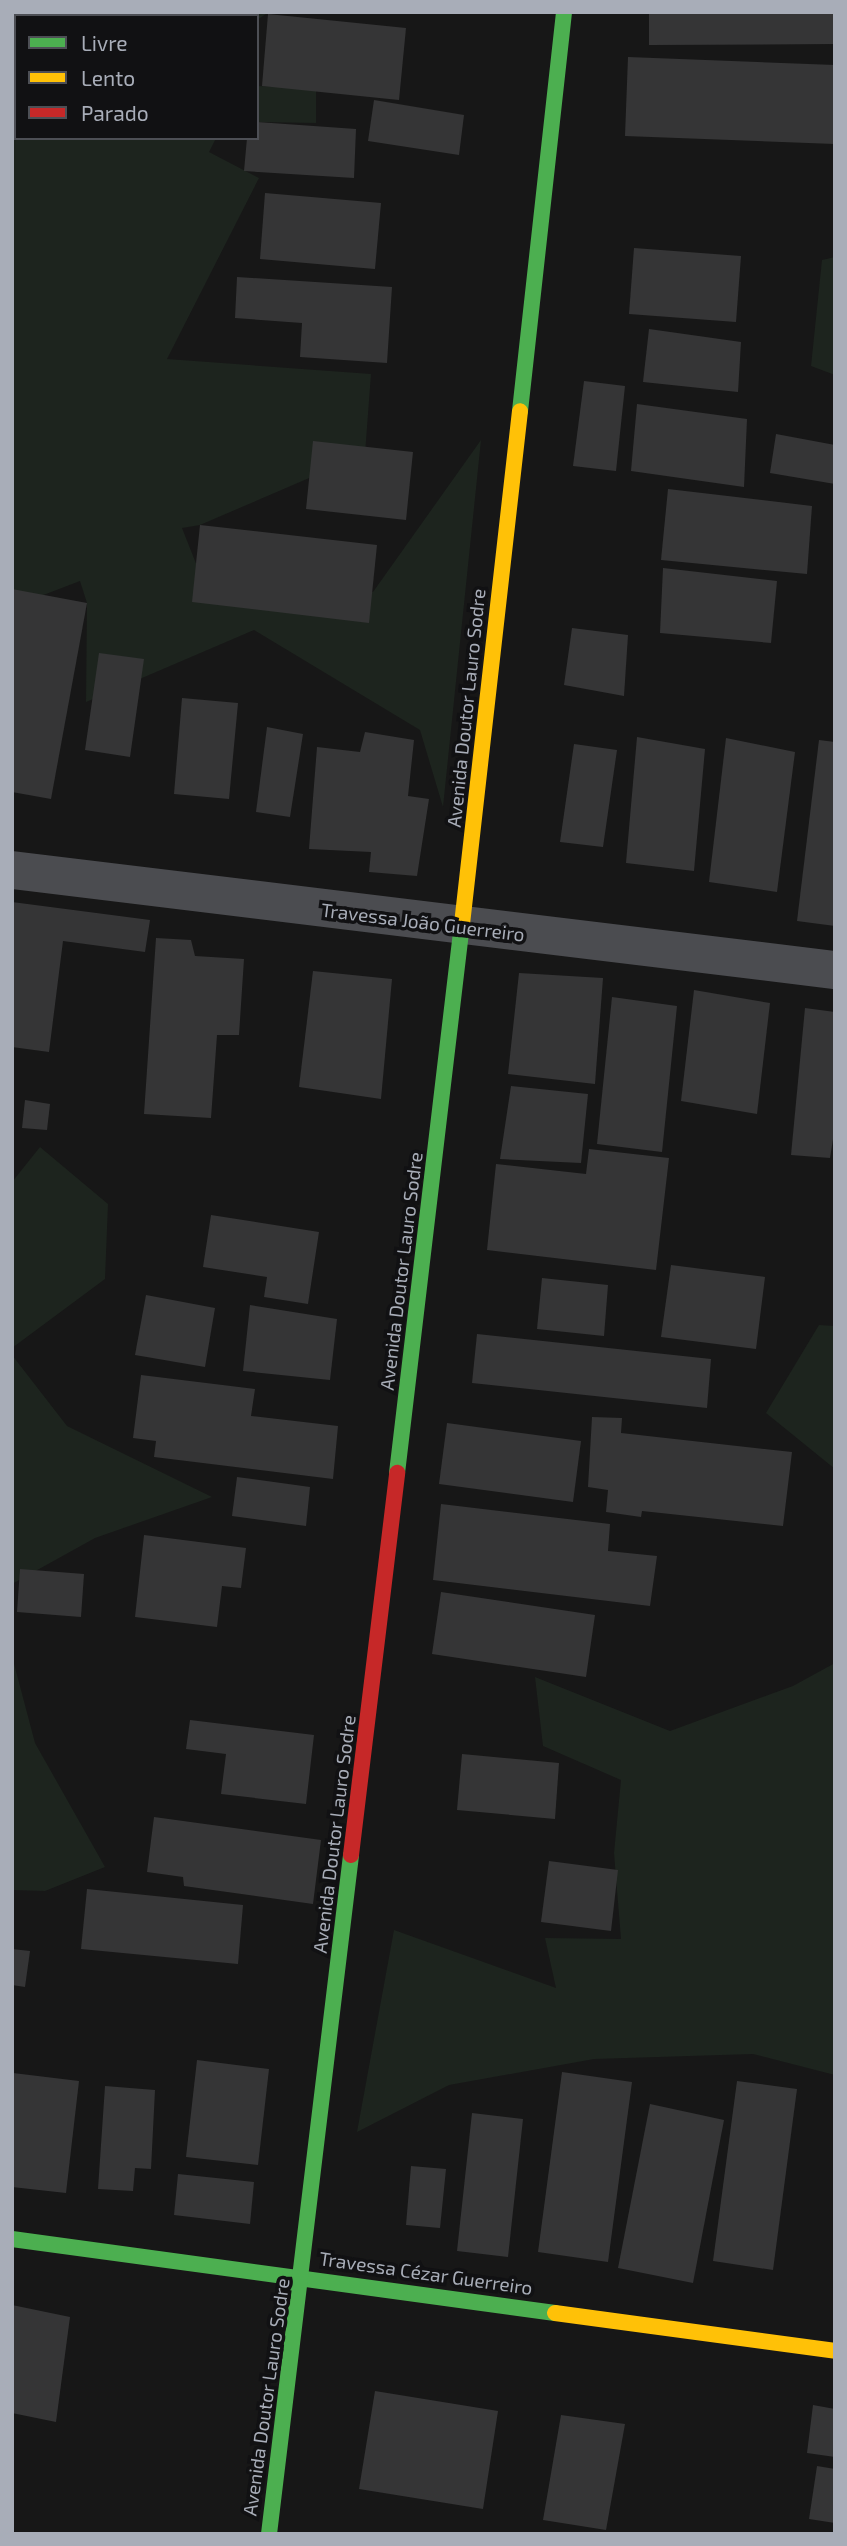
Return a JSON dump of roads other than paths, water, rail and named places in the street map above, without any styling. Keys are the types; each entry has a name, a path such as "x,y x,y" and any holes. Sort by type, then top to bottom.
{"street":[{"name":"Avenida Doutor Lauro Sodre","path":"269,2534 303,2278 463,928 564,12"},
{"name":"Travessa João Guerreiro","path":"12,870 463,928 835,970"},
{"name":"Travessa Cézar Guerreiro","path":"12,2239 835,2351"}]}
